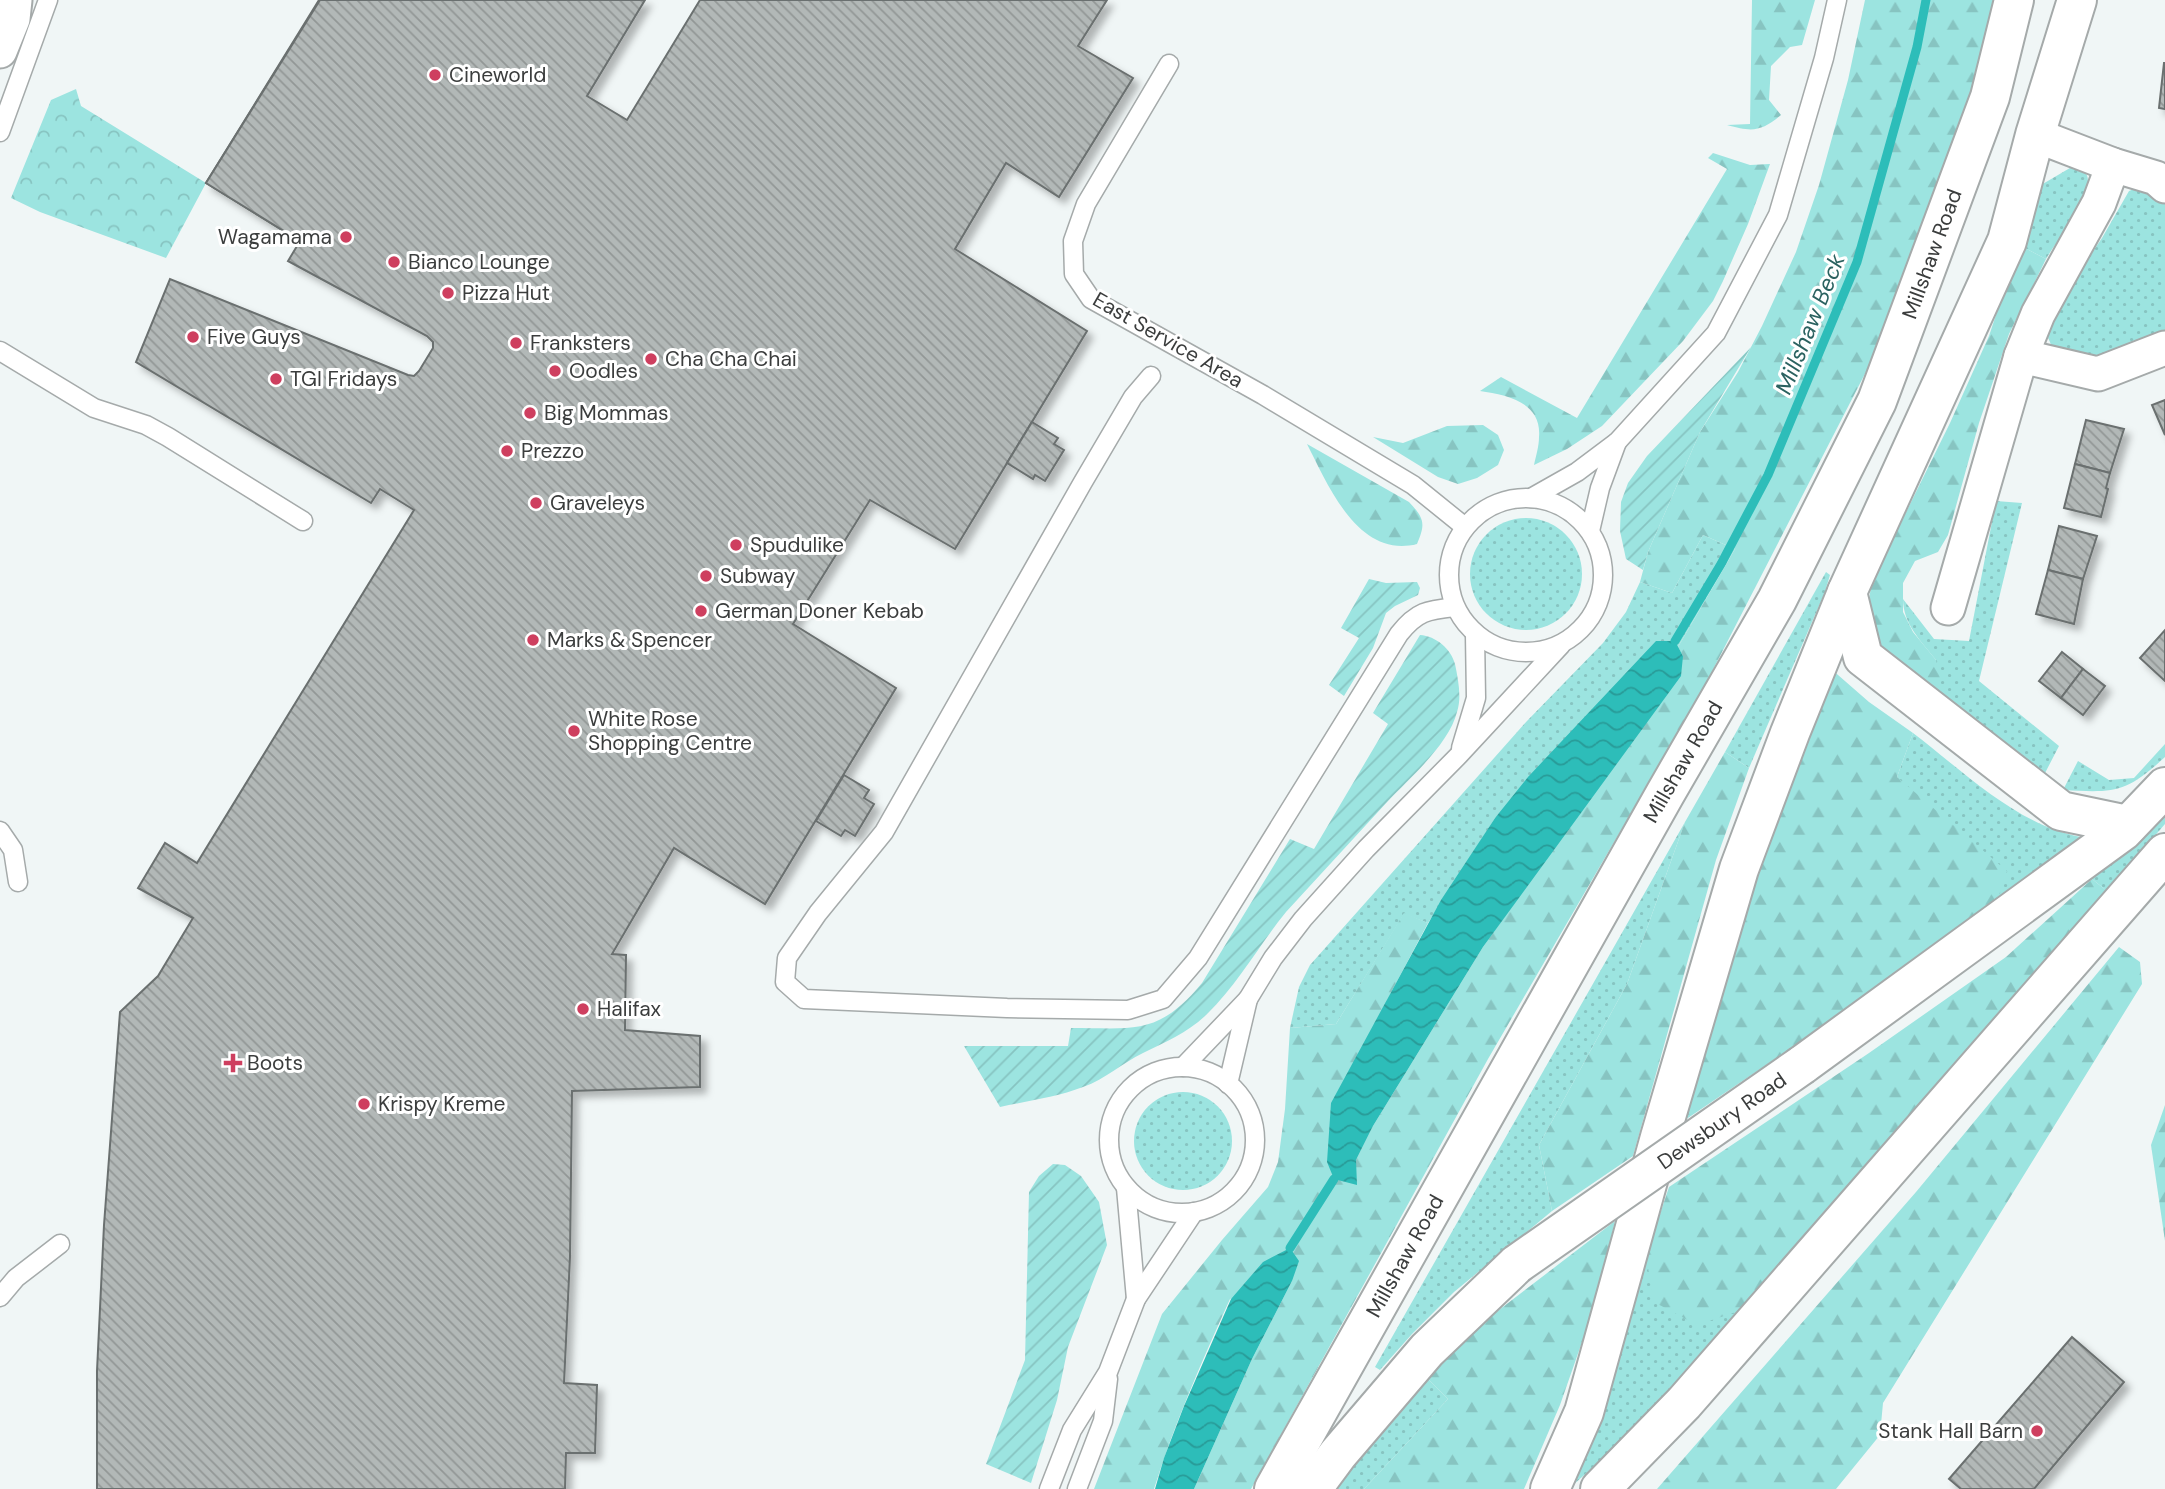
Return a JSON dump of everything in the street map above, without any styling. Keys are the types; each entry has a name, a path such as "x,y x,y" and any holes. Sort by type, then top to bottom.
{"main road":[{"name":"Millshaw Road","path":"1274,1489 1777,600 1877,401 1990,97 2014,0"},
{"path":"1550,1489 1584,1412 1660,1137 1739,869 1847,592 2007,241 2035,135 2077,0"},
{"path":"1821,513 1872,539"},
{"path":"1847,592 1863,657 2061,811 2129,825"},
{"name":"Dewsbury Road","path":"1312,1489 1338,1454 1427,1350 1517,1264 1802,1066 2129,825 2165,788"},
{"path":"1600,1489 1684,1403 2165,853"}],"street":[{"path":"0,51 13,19 15,0"},
{"path":"2035,135 2113,165 2156,177 2165,186"},
{"path":"1948,608 2021,356 2049,294 2099,203 2113,165"},
{"path":"2021,356 2098,374 2165,348"}],"lane":[{"path":"0,132 48,0"},
{"path":"1531,498 1577,472 1617,442 1716,333 1778,215 1824,58 1837,0"},
{"name":"East Service Area","path":"1169,64 1086,204 1073,241 1074,274 1090,299 1263,395 1413,485 1465,527"},
{"path":"0,351 94,408 157,431 303,521"},
{"path":"1151,376 1133,397 1089,471 884,832 818,913 787,958 785,982 804,999 1007,1009 1128,1010 1163,999 1198,958 1399,634 1411,618 1428,610 1455,607"},
{"path":"1590,531 1600,488 1617,442"},
{"path":"1183,1067 1248,999 1273,958 1303,919 1366,849 1459,755 1561,645 1583,629 1597,607 1604,581 1601,555 1590,531 1569,511 1551,502 1531,498 1511,499 1495,504 1465,527 1454,545 1449,565 1449,587 1455,607 1475,635 1495,647 1517,653 1539,652 1561,645"},
{"path":"1459,755 1476,698 1475,635"},
{"path":"0,831 13,850 18,881"},
{"path":"1228,1084 1248,999"},
{"path":"1183,1067 1207,1072 1228,1084 1239,1096 1251,1120 1254,1138 1251,1163 1245,1176 1227,1198 1214,1206 1194,1212 1170,1212 1146,1204 1126,1188 1113,1167 1108,1144 1111,1121 1120,1100 1137,1082 1158,1070 1183,1067"},
{"path":"1126,1188 1136,1299"},
{"path":"1049,1489 1072,1430 1108,1372 1136,1299 1194,1212"},
{"path":"0,1297 16,1278 60,1244"},
{"path":"1077,1489 1103,1421 1108,1372"}],"green space":[{"path":"1752,0 1815,0 1802,45 1790,47 1771,66 1769,100 1781,115 1768,125 1743,129 1727,125 1750,124"},
{"path":"1865,0 2000,0 1983,67 1889,327 1703,689 1488,1059 1251,1489 1194,1489 1252,1359 1292,1281 1230,1299 1179,1417 1154,1489 1094,1489 1162,1314 1268,1187 1278,1162 1285,1109 1290,1028 1336,1024 1404,913 1428,923 1387,1000 1356,1160 1373,1126 1483,947 1683,656 1678,647 1735,549 1703,535 1672,593 1640,582 1648,552 1700,432 1738,372 1796,252 1819,185 1848,80"},
{"path":"76,89 81,106 206,183 166,258 40,212 11,198 51,100"},
{"path":"1713,153 1750,165 1770,164 1748,224 1713,301 1683,341 1602,426 1567,449 1534,465 1539,437 1535,416 1521,402 1480,391 1501,377 1577,418 1727,169 1708,158"},
{"path":"2075,165 2087,175 2087,190 2078,210 2046,259 2019,245 2041,185"},
{"path":"2139,187 2153,190 2165,202 2165,336 2103,359 2052,347 2044,328 2058,302 2102,238 2129,191"},
{"path":"2019,245 2046,259 2009,334 1979,423 1948,535 1938,552 1915,561 1903,583 1903,612 1913,632 1936,660 1940,678 1931,689 1878,648 1867,615 1871,586 1989,336"},
{"path":"1751,347 1700,432 1648,552 1643,570 1626,559 1620,531 1621,502 1628,483 1647,456"},
{"path":"1483,425 1498,435 1504,450 1498,465 1477,478 1458,484 1438,477 1373,437 1403,443 1447,426"},
{"path":"1307,444 1409,502 1422,521 1422,531 1417,544 1396,546 1378,540 1362,530 1335,498"},
{"path":"1996,501 2022,503 1979,681 2059,746 2044,775 1911,681 1936,660 1909,624 1903,599 1934,639 1969,641"},
{"path":"1526,518 1547,522 1566,534 1578,553 1582,574 1578,595 1566,614 1547,626 1526,630 1505,626 1486,614 1474,595 1470,574 1474,553 1486,534 1505,522"},
{"path":"1703,535 1735,549 1678,647 1675,641 1495,818 1428,923 1404,914 1336,1024 1290,1028 1299,987 1310,965 1527,721 1603,643 1626,612 1640,582 1672,593"},
{"path":"1826,572 1830,575 1825,592 1749,768 1725,752"},
{"path":"1369,579 1386,583 1417,582 1420,588 1418,595 1386,613 1373,648 1344,696 1329,685 1359,638 1341,628"},
{"path":"1420,635 1437,641 1453,658 1459,694 1453,724 1428,760 1286,912 1218,1002 1185,1031 1091,1084 1000,1107 964,1046 1068,1046 1071,1028 1129,1028 1158,1021 1186,1000 1202,983 1290,839 1314,849 1388,724 1373,713"},
{"path":"1830,668 1869,702 1913,733 1897,777 2007,871 1994,910 1685,1120 1721,976"},
{"path":"1913,733 2013,809 2058,831 2081,837 1994,910 1897,777"},
{"path":"2165,744 2165,757 2129,784 2108,790 2063,790 2078,761 2109,780 2134,778"},
{"path":"1725,752 1749,768 1716,860 1633,1156 1552,1211 1539,1145 1627,984 1685,822"},
{"path":"2165,808 2165,824 2107,891 2092,879"},
{"path":"1685,822 1627,984 1539,1145 1552,1211 1454,1292 1380,1370 1375,1367"},
{"path":"2092,879 2107,891 1751,1307 1697,1325 1654,1302 1646,1256 1669,1187 2006,957"},
{"path":"2119,947 2140,962 2142,984 1883,1403 1880,1435 1836,1489 1657,1489 1916,1192"},
{"path":"1183,1092 1202,1095 1218,1106 1229,1122 1232,1141 1229,1160 1218,1176 1202,1187 1183,1190 1164,1187 1148,1176 1137,1160 1134,1141 1137,1122 1148,1106 1164,1095"},
{"path":"2165,1105 2165,1241 2151,1145"},
{"path":"1053,1164 1065,1165 1081,1176 1099,1202 1107,1245 1068,1347 1057,1400 1031,1483 986,1464 1025,1360 1029,1192 1039,1176"},
{"path":"1615,1221 1595,1305 1560,1405 1524,1489 1364,1489 1448,1399 1425,1376 1482,1323"},
{"path":"1646,1256 1751,1307 1672,1396 1572,1486"},
{"path":"1425,1376 1448,1399 1364,1489 1325,1489"}],"water":[{"path":"1656,641 1675,641 1683,656 1681,676 1483,947 1373,1126 1356,1160 1357,1185 1334,1179 1327,1162 1331,1103 1441,900 1495,818 1528,777"},
{"path":"1290,1248 1299,1261 1292,1281 1252,1359 1194,1489 1155,1489 1184,1406 1231,1299 1263,1262"}],"building":[{"name":"Cineworld","path":"319,0 644,0 499,234 356,150 300,241 206,183"},
{"name":"White Rose Shopping Centre","path":"320,0 645,0 587,96 627,120 700,0 1107,0 1078,46 1133,78 1059,197 1006,163 955,249 1087,331 955,549 870,500 793,624 896,688 765,904 674,848 612,954 626,955 625,1030 700,1036 700,1087 572,1091 570,1257 564,1383 597,1385 595,1453 566,1453 565,1489 97,1489 97,1371 104,1225 120,1012 158,976 193,918 138,888 165,843 197,863 414,510 380,489 371,503 136,362 170,279 408,375 414,376 419,371 433,348 433,342 427,336 288,261 300,241 206,183"},
{"path":"2165,63 2165,109 2159,108"},
{"path":"2165,400 2165,435 2152,405"},
{"path":"2086,420 2124,429 2110,473 2075,464"},
{"path":"1032,422 1058,438 1054,444 1064,450 1045,481 1035,475 1033,479 1007,463"},
{"path":"2075,464 2110,473 2101,517 2064,508"},
{"path":"2059,526 2097,536 2083,579 2048,570"},
{"path":"2048,570 2083,579 2074,624 2036,614"},
{"path":"2165,630 2165,681 2140,658"},
{"path":"2062,652 2083,669 2061,698 2039,681"},
{"path":"2083,669 2105,686 2083,715 2061,698"},
{"path":"844,775 869,790 864,798 874,804 855,836 845,830 841,836 816,821"},
{"name":"Stank Hall Barn","path":"2072,1337 2124,1382 2034,1489 1961,1489 1949,1479"}],"waterway":[{"name":"Millshaw Beck","path":"1675,641 1721,564 1768,475 1857,262 1917,47 1926,0"},
{"name":"Millshaw Beck","path":"1290,1248 1334,1179"}],"place":[{"name":"Cineworld","path":"435,75"},
{"name":"Wagamama","path":"346,237"},
{"name":"Bianco Lounge","path":"394,262"},
{"name":"Pizza Hut","path":"448,293"},
{"name":"Five Guys","path":"193,337"},
{"name":"Franksters","path":"516,343"},
{"name":"Cha Cha Chai","path":"651,359"},
{"name":"Oodles","path":"555,371"},
{"name":"TGI Fridays","path":"276,379"},
{"name":"Big Mommas","path":"530,413"},
{"name":"Prezzo","path":"507,451"},
{"name":"Graveleys","path":"536,503"},
{"name":"Spudulike","path":"736,545"},
{"name":"Subway","path":"706,576"},
{"name":"German Doner Kebab","path":"701,611"},
{"name":"Marks & Spencer","path":"533,640"},
{"name":"White Rose Shopping Centre","path":"574,731"},
{"name":"Halifax","path":"583,1009"},
{"name":"Boots","path":"233,1063"},
{"name":"Krispy Kreme","path":"364,1104"},
{"name":"Stank Hall Barn","path":"2037,1431"}]}
